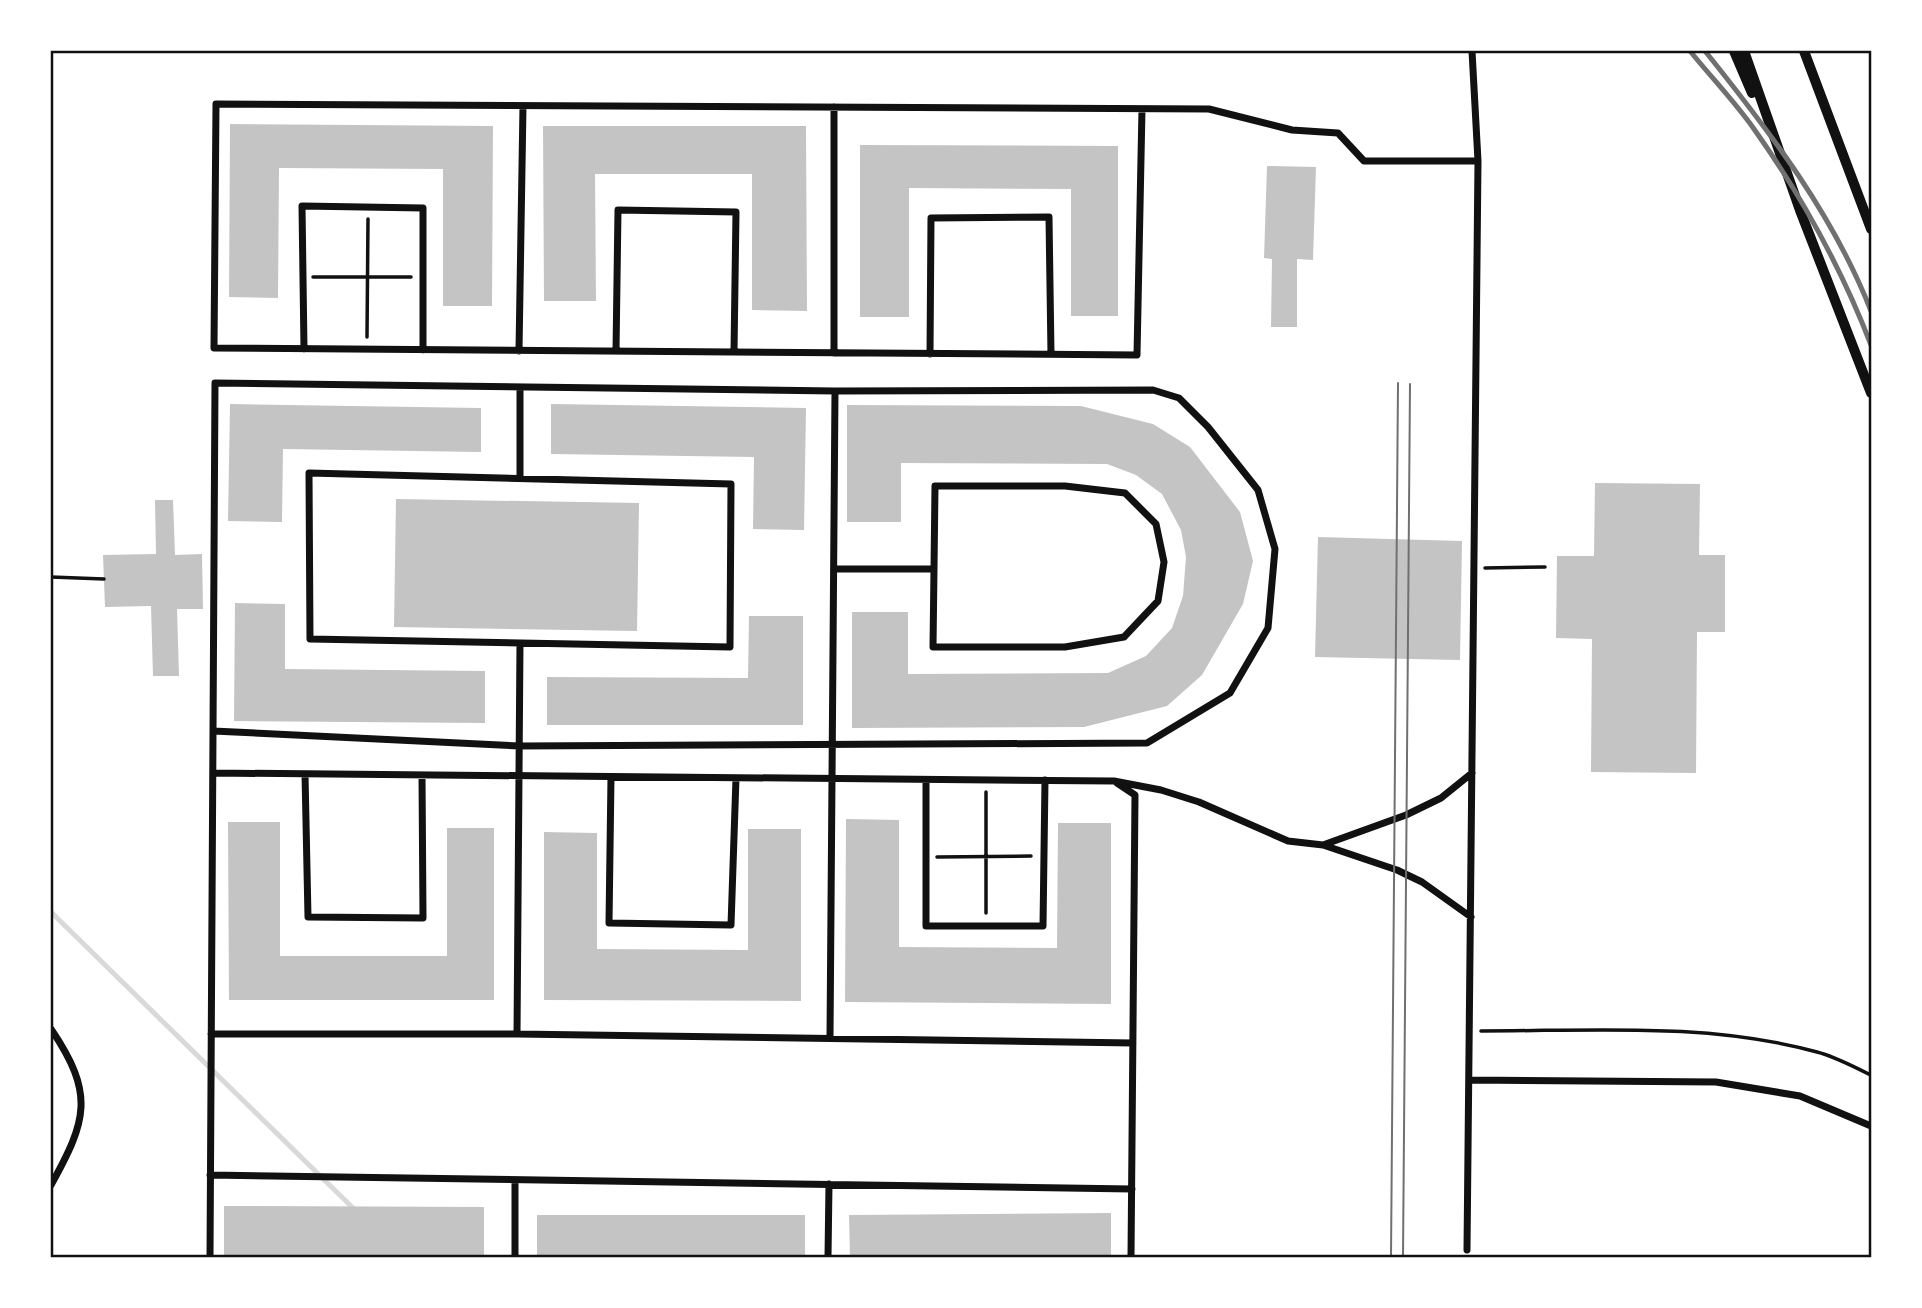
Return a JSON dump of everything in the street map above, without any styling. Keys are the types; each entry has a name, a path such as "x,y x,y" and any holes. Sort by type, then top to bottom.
{"main road":[{"path":"1734,51 1871,393"},
{"path":"1744,51 1801,213"},
{"path":"1804,51 1871,229"},
{"path":"1810,51 1857,192"}],"street":[{"path":"1467,1250 1478,161 1472,51"},
{"path":"1142,109 1138,355 214,348 216,104 1209,109 1292,130 1338,132 1364,161 1478,161"},
{"path":"519,351 523,106"},
{"path":"834,107 834,353"},
{"path":"304,349 302,206 423,208 423,350"},
{"path":"616,351 618,210 736,212 734,352"},
{"path":"930,354 931,218 1049,217 1051,355"},
{"path":"210,1257 211,1175 211,1034 215,383 835,390 1153,390 1179,398 1208,427 1258,490 1275,549 1268,628 1230,693 1147,743 833,742 519,746 213,731"},
{"path":"520,387 520,478"},
{"path":"830,1037 835,390"},
{"path":"309,473 520,478 731,484 730,647 310,639 309,473"},
{"path":"934,486 1065,486 1125,493 1156,524 1164,562 1158,601 1124,636 1065,647 933,647 934,569 934,486"},
{"path":"834,569 934,569"},
{"path":"517,1034 520,643"},
{"path":"213,773 1114,781 1161,790 1199,802 1287,841 1322,845 1422,882 1471,917"},
{"path":"1322,845 1406,814 1440,798 1472,773"},
{"path":"305,774 309,918 423,918 422,775"},
{"path":"611,777 609,923 732,925 736,778"},
{"path":"926,780 926,926 1043,926 1045,780"},
{"path":"1114,781 1135,795 1131,1257"},
{"path":"51,1029 77,1077 83,1108 75,1141 51,1185"},
{"path":"211,1034 830,1037 1133,1044"},
{"path":"1469,1080 1716,1082 1800,1096 1871,1126"},
{"path":"211,1175 1132,1189"},
{"path":"515,1180 515,1257"},
{"path":"828,1257 829,1185"}],"path":[{"path":"367,349 368,207"},
{"path":"303,277 423,277"},
{"path":"1475,568 1545,567"},
{"path":"51,578 104,579"},
{"path":"986,780 986,926"},
{"path":"926,857 1044,856"},
{"path":"1470,1031 1667,1030 1729,1034 1820,1053 1871,1075"}],"building":[{"path":"230,124 493,126 492,306 443,306 443,169 279,168 278,298 229,297"},
{"path":"543,126 806,126 807,311 752,310 752,174 595,174 596,301 544,301"},
{"path":"860,145 1118,146 1118,316 1071,316 1071,189 909,188 909,317 860,317"},
{"path":"1267,166 1316,167 1313,260 1297,259 1297,327 1271,327 1272,259 1264,258"},
{"path":"230,404 481,408 481,452 283,449 282,522 228,521"},
{"path":"551,404 806,408 804,530 753,529 754,457 551,454"},
{"path":"847,405 1081,406 1153,424 1190,447 1240,512 1253,561 1243,604 1202,675 1167,706 1084,727 852,728 852,612 908,612 908,674 1108,673 1146,656 1172,628 1183,596 1186,557 1181,530 1162,494 1136,475 1107,464 901,463 901,522 847,522"},
{"path":"1595,483 1700,484 1699,555 1725,555 1725,632 1697,632 1696,773 1591,772 1592,639 1556,638 1557,556 1594,556"},
{"path":"396,499 639,503 637,631 394,627"},
{"path":"155,500 173,500 175,555 202,554 203,609 177,609 179,676 153,676 151,606 105,607 103,555 156,554"},
{"path":"1318,537 1462,541 1460,660 1315,657"},
{"path":"235,603 285,604 285,669 485,671 485,723 234,721"},
{"path":"749,616 803,616 803,725 547,725 547,677 748,678"},
{"path":"846,819 899,820 899,947 1057,948 1058,823 1111,823 1111,1004 845,1002"},
{"path":"228,822 280,822 280,956 447,956 447,828 494,828 494,1000 229,1000"},
{"path":"748,829 801,829 801,1001 544,1000 544,832 597,833 597,949 748,950"},
{"path":"224,1206 484,1207 484,1257 224,1257"},
{"path":"1111,1213 1111,1257 850,1257 849,1215"},
{"path":"537,1215 805,1215 805,1257 537,1257"}],"waterway":[{"path":"51,912 356,1211"}],"tram line":[{"path":"1391,1257 1398,383"},
{"path":"1403,1257 1410,384"}],"railway":[{"path":"1690,51 1747,119 1789,181 1834,261 1871,345"},
{"path":"1705,51 1776,143 1819,207 1856,275 1871,311"}]}
